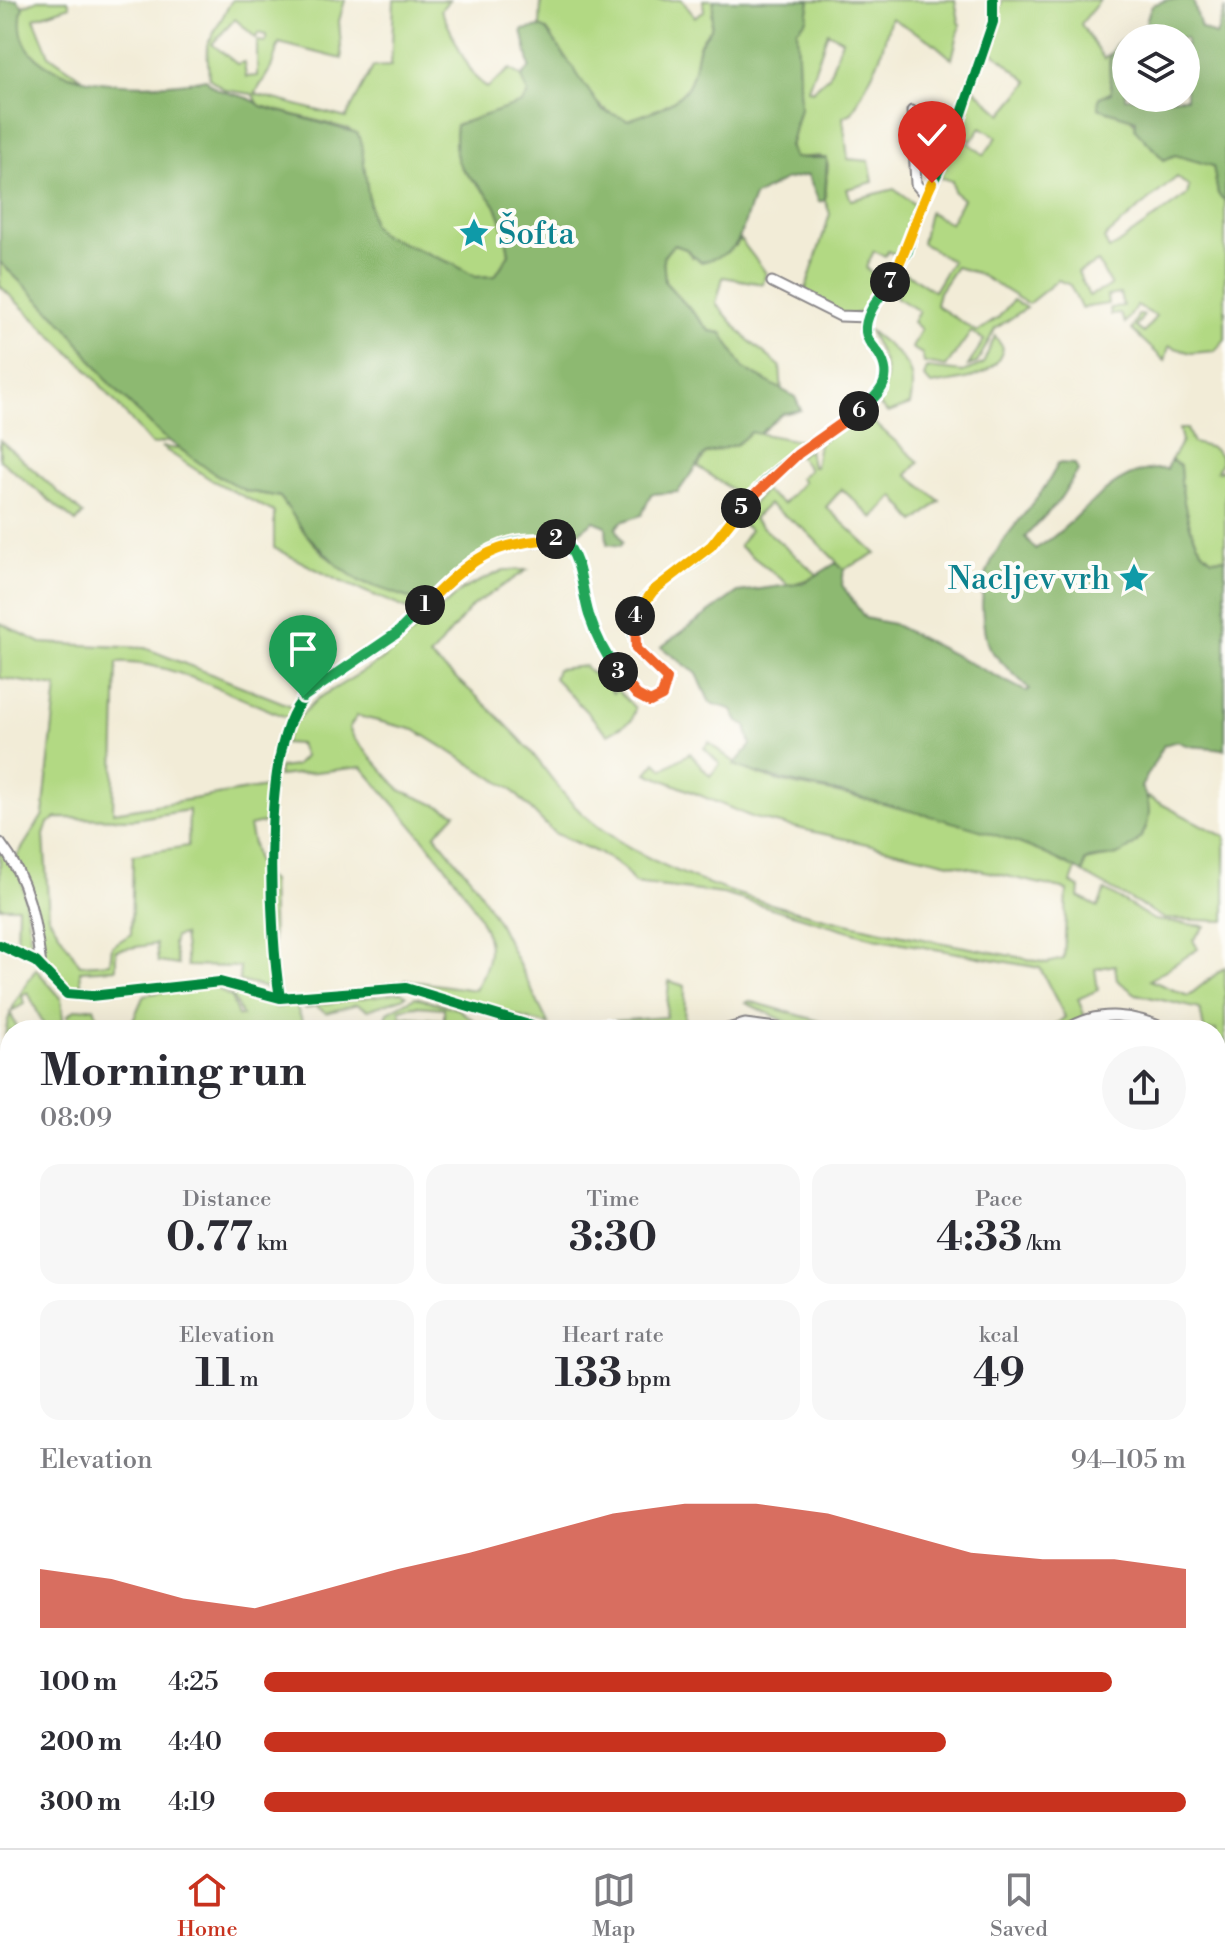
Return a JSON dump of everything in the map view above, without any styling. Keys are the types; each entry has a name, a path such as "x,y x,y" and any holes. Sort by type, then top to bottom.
{"street":[{"path":"280,998 271,814 280,749 303,697 397,633 445,585 487,553 518,541 563,539 573,550 589,615 607,657 637,695 650,702 659,700 667,679 636,649 634,617 653,591 711,546 770,477 862,409 883,389 885,367 868,339 867,317 908,251 916,217 952,143 993,22 993,0"},
{"path":"912,111 916,184 926,196"},
{"path":"772,282 840,316 867,317"},
{"path":"0,843 22,876 32,904 41,967"},
{"path":"0,945 41,967 67,994 91,996 220,982 280,998 406,988 512,1020"},
{"path":"1086,1020 1106,1015 1147,1020"}],"green space":[{"path":"0,0 17,0 23,6 22,35 35,56 57,71 87,80 120,84 153,85 206,79 219,90 248,98 261,106 357,133 361,140 372,224 380,234 453,264 476,277 495,276 509,254 495,205 465,172 456,156 456,125 522,103 528,94 522,77 530,67 522,30 540,27 547,30 602,110 628,120 669,103 688,86 697,51 711,29 714,0 810,0 807,19 797,30 800,108 789,146 794,158 827,158 825,200 819,202 808,175 784,180 754,197 739,239 726,253 701,262 686,249 673,245 663,257 665,282 710,331 722,333 743,368 795,397 801,410 782,414 759,434 751,432 737,444 705,454 678,492 651,494 642,515 621,522 616,528 623,542 620,546 607,544 606,526 594,521 565,543 496,549 423,603 359,581 337,565 305,533 280,497 246,491 216,475 161,435 110,384 66,326 0,262"},
{"path":"38,0 68,0 70,6 34,18 49,55 82,78 43,64 25,46 20,21 23,6"},
{"path":"232,0 345,0 339,21 342,59 279,43 271,68 255,94 346,118 373,67 391,66 394,0 449,0 441,10 475,77 487,88 510,69 522,77 528,94 522,104 456,125 455,143 460,165 495,205 504,229 509,254 495,276 475,277 453,264 380,234 372,224 349,129 260,106 252,94 225,90 209,78 207,45","holes":["235,19 256,38 258,33 266,35 266,42 257,41 257,76 246,77 244,62 237,64 212,44"]},
{"path":"541,0 682,0 695,17 704,11 703,0 714,0 711,29 697,51 688,86 669,103 628,120 606,110 579,83 550,34 540,27"},
{"path":"810,0 955,0 960,26 952,59 931,41 891,18 879,60 852,113 843,117 848,159 869,161 873,182 847,189 851,200 894,189 916,206 901,258 888,251 885,256 874,251 866,267 884,287 865,311 847,316 804,294 830,214 825,200 828,164 820,156 794,158 789,152 800,108 797,30 807,18","holes":["828,32 842,40 829,76 812,91 808,89"]},
{"path":"1002,0 1100,0 1081,24 1104,59 1109,54 1112,112 1126,112 1164,160 1175,154 1213,166 1218,194 1225,201 1225,339 1215,351 1191,353 1169,346 1165,361 1132,330 1138,315 1144,315 1136,327 1144,333 1156,316 1137,306 1125,323 1120,314 1111,315 1110,308 1123,306 1120,294 1107,296 1108,304 1081,308 1070,285 1058,280 1028,304 977,273 956,267 939,292 936,305 977,332 998,318 1013,300 1026,308 995,329 977,363 968,366 984,340 971,332 946,367 924,363 922,354 912,348 921,329 913,322 919,311 896,297 900,290 894,279 900,269 934,291 952,261 922,243 929,212 950,223 963,199 954,192 952,181 939,177 954,143 969,143 984,155 997,137 981,127 971,141 960,135 972,87 1002,114 1029,82 989,49","holes":["1177,177 1189,187 1187,195 1109,250 1104,238","1098,262 1111,286 1089,296 1078,272"]},
{"path":"1167,0 1193,0 1200,24 1145,24 1152,5"},
{"path":"1225,7 1225,201 1218,194 1213,166 1175,155 1164,160 1135,129 1136,120 1098,108 1099,97 1111,93 1112,52 1112,112 1200,112 1200,24 1216,36"},
{"path":"740,239 766,273 763,284 723,277 716,304 747,339 780,366 782,392 743,368 722,333 710,331 665,282 663,257 673,245 686,249 692,257 736,246"},
{"path":"0,262 66,326 110,384 169,441 152,445 85,367 0,286"},
{"path":"869,330 898,354 909,369 912,379 910,405 888,413 874,400 885,383 886,375"},
{"path":"995,336 1003,348 993,367 964,380 931,385 924,377 927,368 963,372 983,364"},
{"path":"862,412 919,462 907,475 940,501 915,522 894,496 873,518 842,489 826,507 876,554 844,569 805,530 768,504 753,519 819,576 789,585 739,546 750,530 737,521 764,491 783,504 803,482 799,478 809,470 799,456 809,449 812,467 815,467 819,443"},
{"path":"1179,429 1187,429 1193,443 1212,448 1220,455 1221,463 1217,471 1225,470 1225,558 1212,559 1197,542 1192,530 1184,503 1180,466 1171,460 1182,441"},
{"path":"751,432 811,443 770,469 744,498 698,467 705,454 737,444"},
{"path":"0,440 83,514 76,522 0,460"},
{"path":"161,447 180,449 246,491 280,497 306,534 330,560 358,578 423,603 415,612 337,580 274,548 274,512 213,481"},
{"path":"1171,460 1180,466 1184,503 1197,542 1212,559 1225,558 1225,750 1188,746 1177,741 1164,745 1141,787 1149,817 1142,836 1117,855 1085,861 1083,873 1029,847 973,828 781,780 734,765 751,745 746,726 738,722 731,709 710,703 697,674 661,647 738,592 804,583 836,563 844,569 842,585 865,618 893,624 1027,692 1029,689 988,646 983,619 987,572 1007,535 1047,484 1058,463 1075,464 1078,471 1058,502 1025,537 1035,549 1112,486 1128,476 1147,470 1167,469"},
{"path":"504,570 527,570 472,606 430,657 509,728 571,802 591,821 636,851 688,876 809,914 1047,963 1064,959 1067,890 754,818 647,773 656,762 663,769 690,753 710,776 720,764 704,748 709,742 727,757 760,775 940,818 1050,856 1076,869 1071,883 1080,888 1079,897 1098,907 1105,890 1154,920 1205,926 1193,940 1198,949 1150,980 1188,996 1225,967 1225,1020 1202,1020 1200,1009 1136,994 1117,980 1115,965 1095,969 1098,990 1078,999 1085,1017 1061,1020 1065,1017 1040,968 874,938 723,894 634,883 624,869 601,854 554,833 511,789 415,730 357,716 349,728 354,738 400,790 456,813 435,835 473,881 499,924 547,1020 531,1020 402,984 406,980 475,990 485,971 489,949 485,930 473,907 437,855 362,767 278,776 279,768 295,766 304,757 299,744 284,743 290,727 317,699 382,660 463,589"},
{"path":"0,623 41,643 145,648 294,707 289,718 181,674 137,663 117,663 113,812 272,786 268,822 249,826 259,871 271,881 274,982 271,989 239,981 240,967 187,966 183,935 175,937 173,944 178,965 158,962 156,944 116,950 116,969 80,971 82,992 66,986 44,964 31,889 16,858 43,815 57,687 0,678","holes":["189,810 188,846 133,855 131,934 112,946 110,963 80,965 49,917 44,835 48,823 57,818 134,819"]},
{"path":"585,666 592,674 606,670 614,672 604,682 613,693 617,690 635,708 632,720 608,734 554,678 557,669"},
{"path":"1148,797 1225,837 1225,921 1165,919 1083,873 1085,861 1106,857 1148,821"},
{"path":"0,845 22,880 33,955 17,946 18,907 0,907"},
{"path":"36,969 61,998 63,1020 41,1020 28,992 22,995 24,1004 11,1011"},
{"path":"669,981 685,986 684,1020 626,1020 666,1017"},
{"path":"208,984 231,997 238,1016 242,1016 231,993 214,984 267,998 276,1008 295,1003 302,1020 133,1020 144,995"},
{"path":"401,992 406,995 368,1010 357,1004 327,1013 315,1006 303,1007"},
{"path":"415,997 458,1009 473,1020 444,1020 386,1020 388,1012","holes":["415,1006 444,1008 444,1020 401,1016 400,1009"]},
{"path":"749,1001 816,1020 783,1020 746,1003"},
{"path":"94,1007 99,1020 68,1020 68,1015 75,1010"}],"cycle path":[{"path":"280,998 271,887 274,795 291,719 306,696 389,640 447,582 488,552 517,541 563,539 574,555 589,614 605,651 638,695 659,700 667,679 646,660 637,646 633,629 638,608 653,590 704,554 772,475 883,389 885,367 868,339 867,317 908,251 916,217 952,143 993,22 993,0"},
{"path":"0,945 36,962 67,994 91,996 220,982 280,998 406,988 512,1020"}],"place":[{"name":"Šofta","path":"474,233"},
{"name":"Nacljev vrh","path":"1134,578"}],"route":[{"path":"303,697 397,633 445,585 487,553 501,545 518,541 563,539 573,550 589,615 607,657 637,695 650,702 659,700 667,679 636,649 634,617 653,591 683,571 711,546 770,477 817,439 862,409 883,389 885,367 865,331 867,317 908,251 916,217 932,183"}]}
